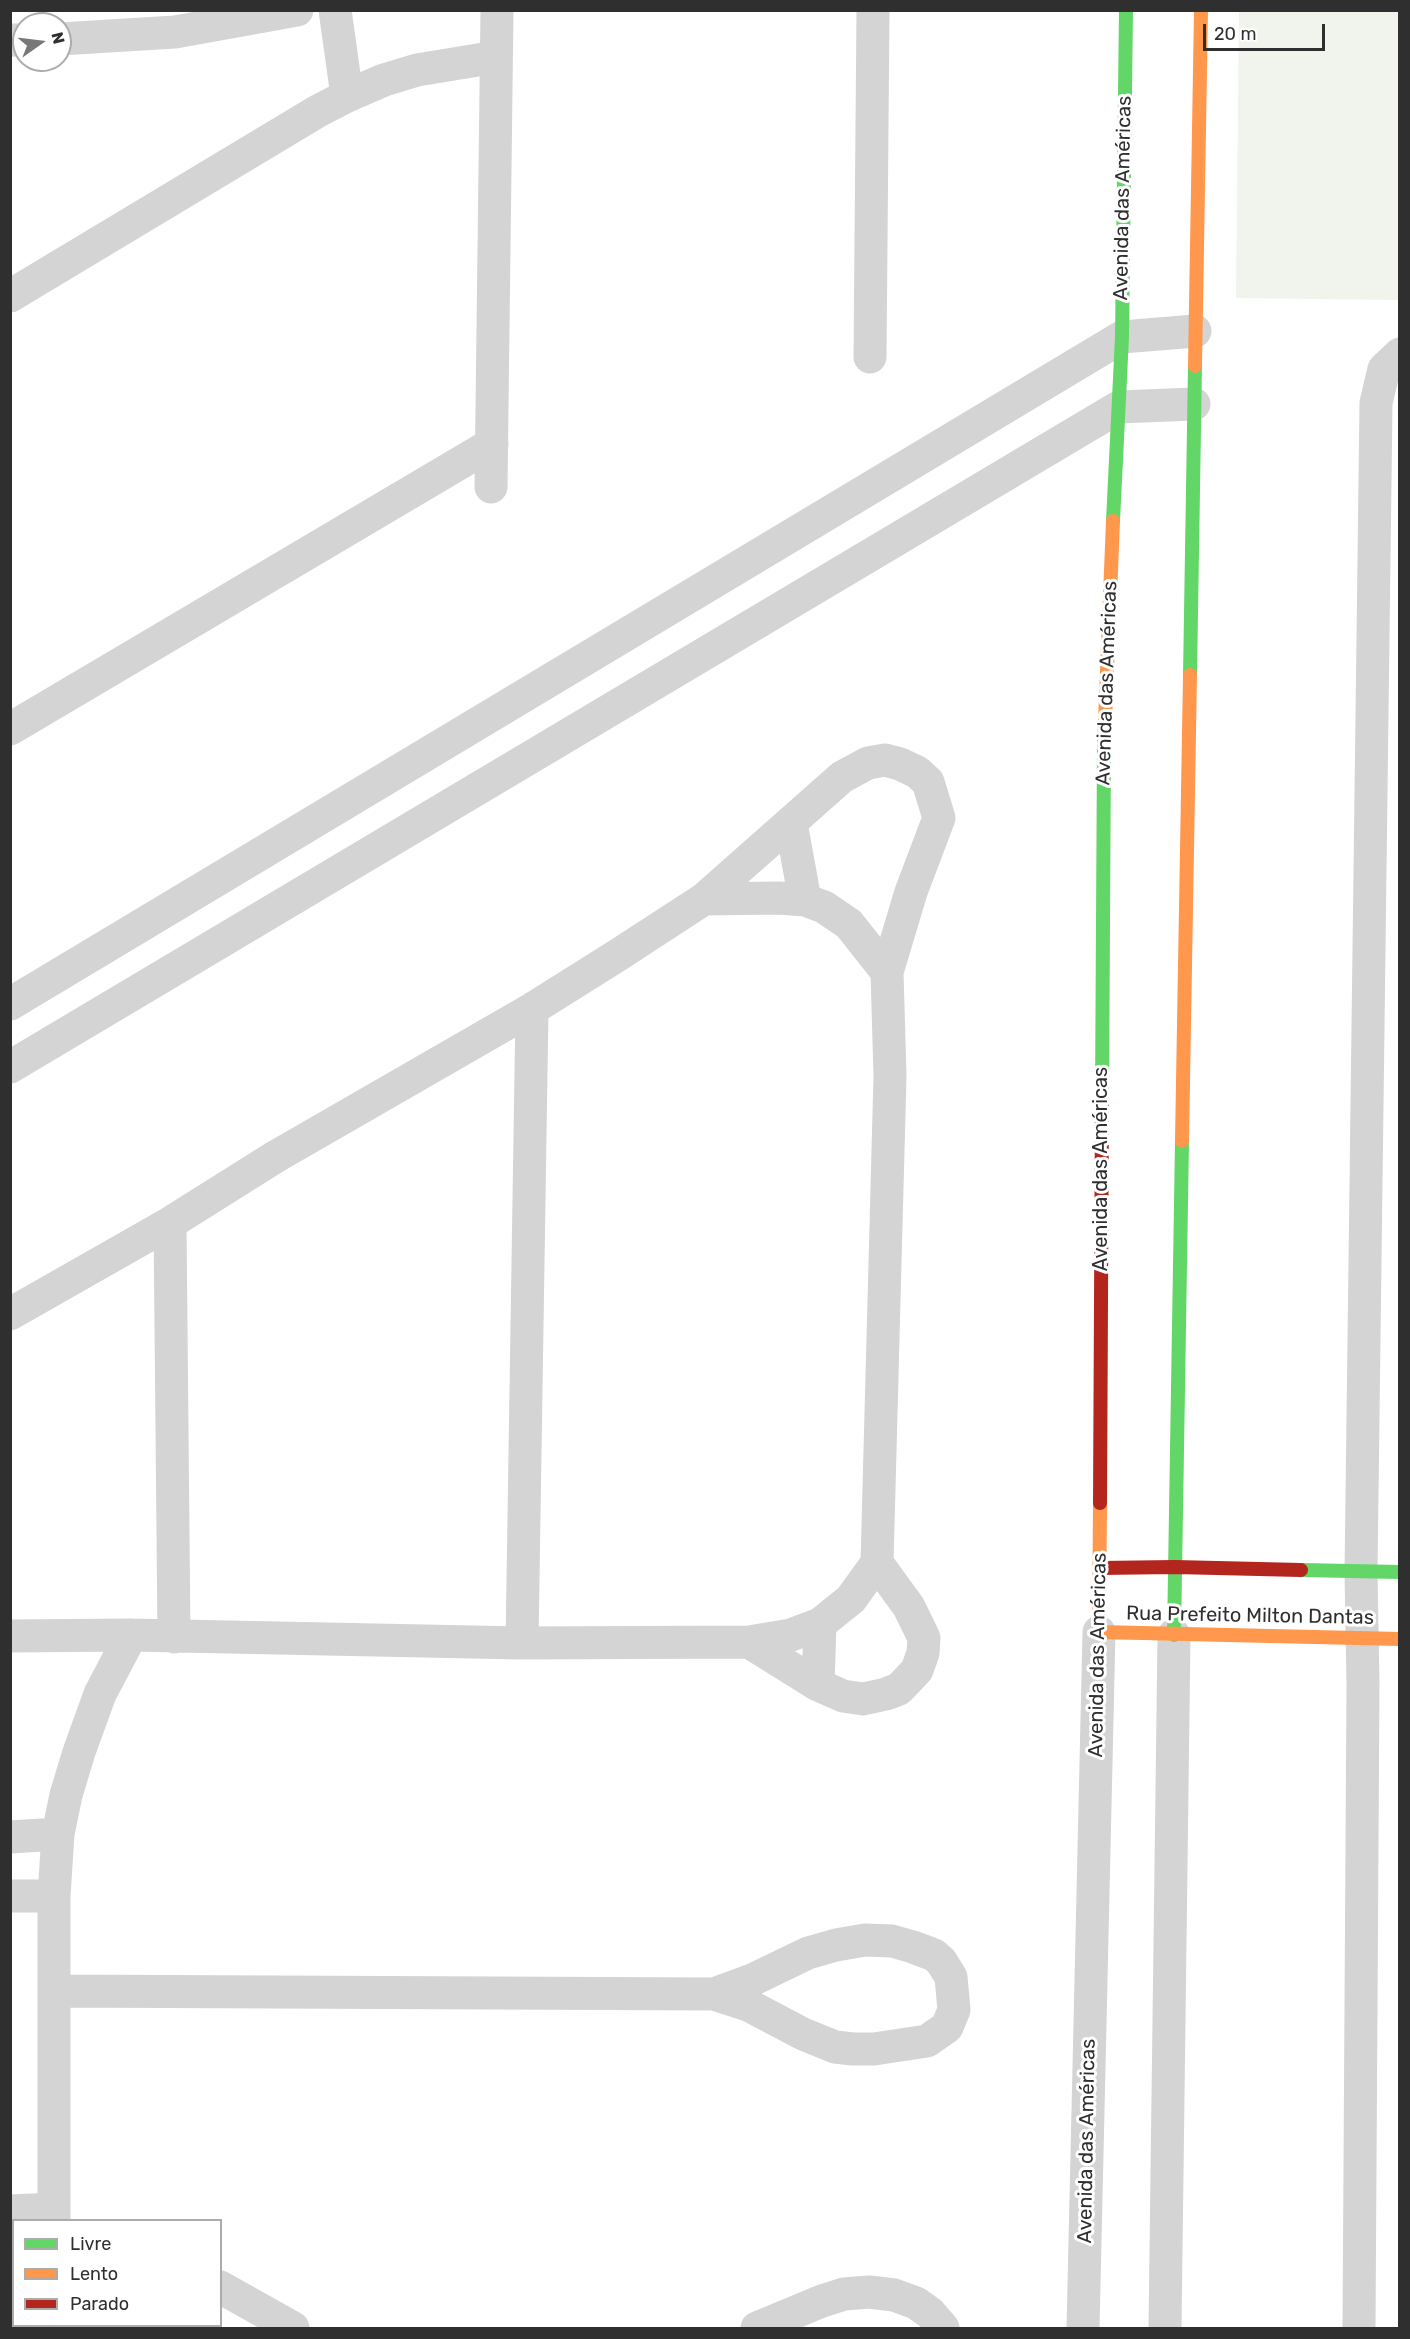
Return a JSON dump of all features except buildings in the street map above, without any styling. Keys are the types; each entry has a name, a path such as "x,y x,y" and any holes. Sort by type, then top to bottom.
{"street":[{"path":"72,38 175,32 297,10"},
{"path":"335,10 347,96"},
{"path":"491,487 497,10"},
{"path":"870,357 873,10"},
{"name":"Avenida das Américas","path":"1083,2328 1099,1632 1104,703 1122,337 1121,267 1126,10"},
{"path":"1165,2328 1200,10"},
{"path":"10,296 318,111 347,96 384,80 417,70 496,57"},
{"path":"10,1004 1122,337 1195,331"},
{"path":"1359,2328 1363,1696 1361,1572 1376,403 1384,369 1400,354"},
{"path":"10,1067 1119,407 1194,404"},
{"path":"10,729 492,444"},
{"path":"10,1314 170,1223 275,1157 532,1009 704,899 842,777 868,763 885,760 917,772 928,782 939,818 911,892 887,972 890,1088 877,1563 851,1599 820,1624 790,1635 749,1642 522,1643 131,1635 10,1636"},
{"path":"791,823 805,900"},
{"path":"704,899 805,900 831,911 849,924 887,972"},
{"path":"522,1643 532,1009"},
{"path":"170,1223 174,1637"},
{"path":"749,1642 818,1685 843,1696 863,1699 899,1689 917,1670 923,1653 924,1638 909,1606 877,1563"},
{"path":"1099,1568 1175,1567 1400,1572"},
{"path":"818,1685 820,1624"},
{"name":"Rua Prefeito Milton Dantas","path":"1099,1632 1400,1639"},
{"path":"10,2211 54,2215 54,1896 58,1834 72,1774 100,1694 131,1635"},
{"path":"10,1837 58,1834"},
{"path":"10,1896 54,1896"},
{"path":"55,1991 714,1994 748,2005 803,2034 835,2047 853,2049 874,2049 927,2041 946,2026 954,2010 951,1977 941,1961 934,1955 892,1941 865,1940 808,1953 752,1980 714,1994"},
{"path":"222,2288 293,2328"},
{"path":"757,2328 822,2301 869,2292 894,2295 916,2303 930,2313 943,2328"}],"shaded area":[{"path":"1239,11 1399,11 1399,300 1236,298"}],"traffic: fast":[{"path":"1113,521 1122,337 1126,10"},
{"path":"1190,675 1195,366"},
{"path":"1102,1097 1104,746"},
{"path":"1174,1635 1182,1141"},
{"path":"1301,1570 1400,1572"}],"traffic: slow":[{"path":"1195,366 1201,10"},
{"path":"1104,746 1113,521"},
{"path":"1182,1141 1190,675"},
{"path":"1100,1503 1099,1632 1400,1639"}],"traffic: jam":[{"path":"1100,1503 1102,1097"},
{"path":"1099,1568 1301,1570"}]}
